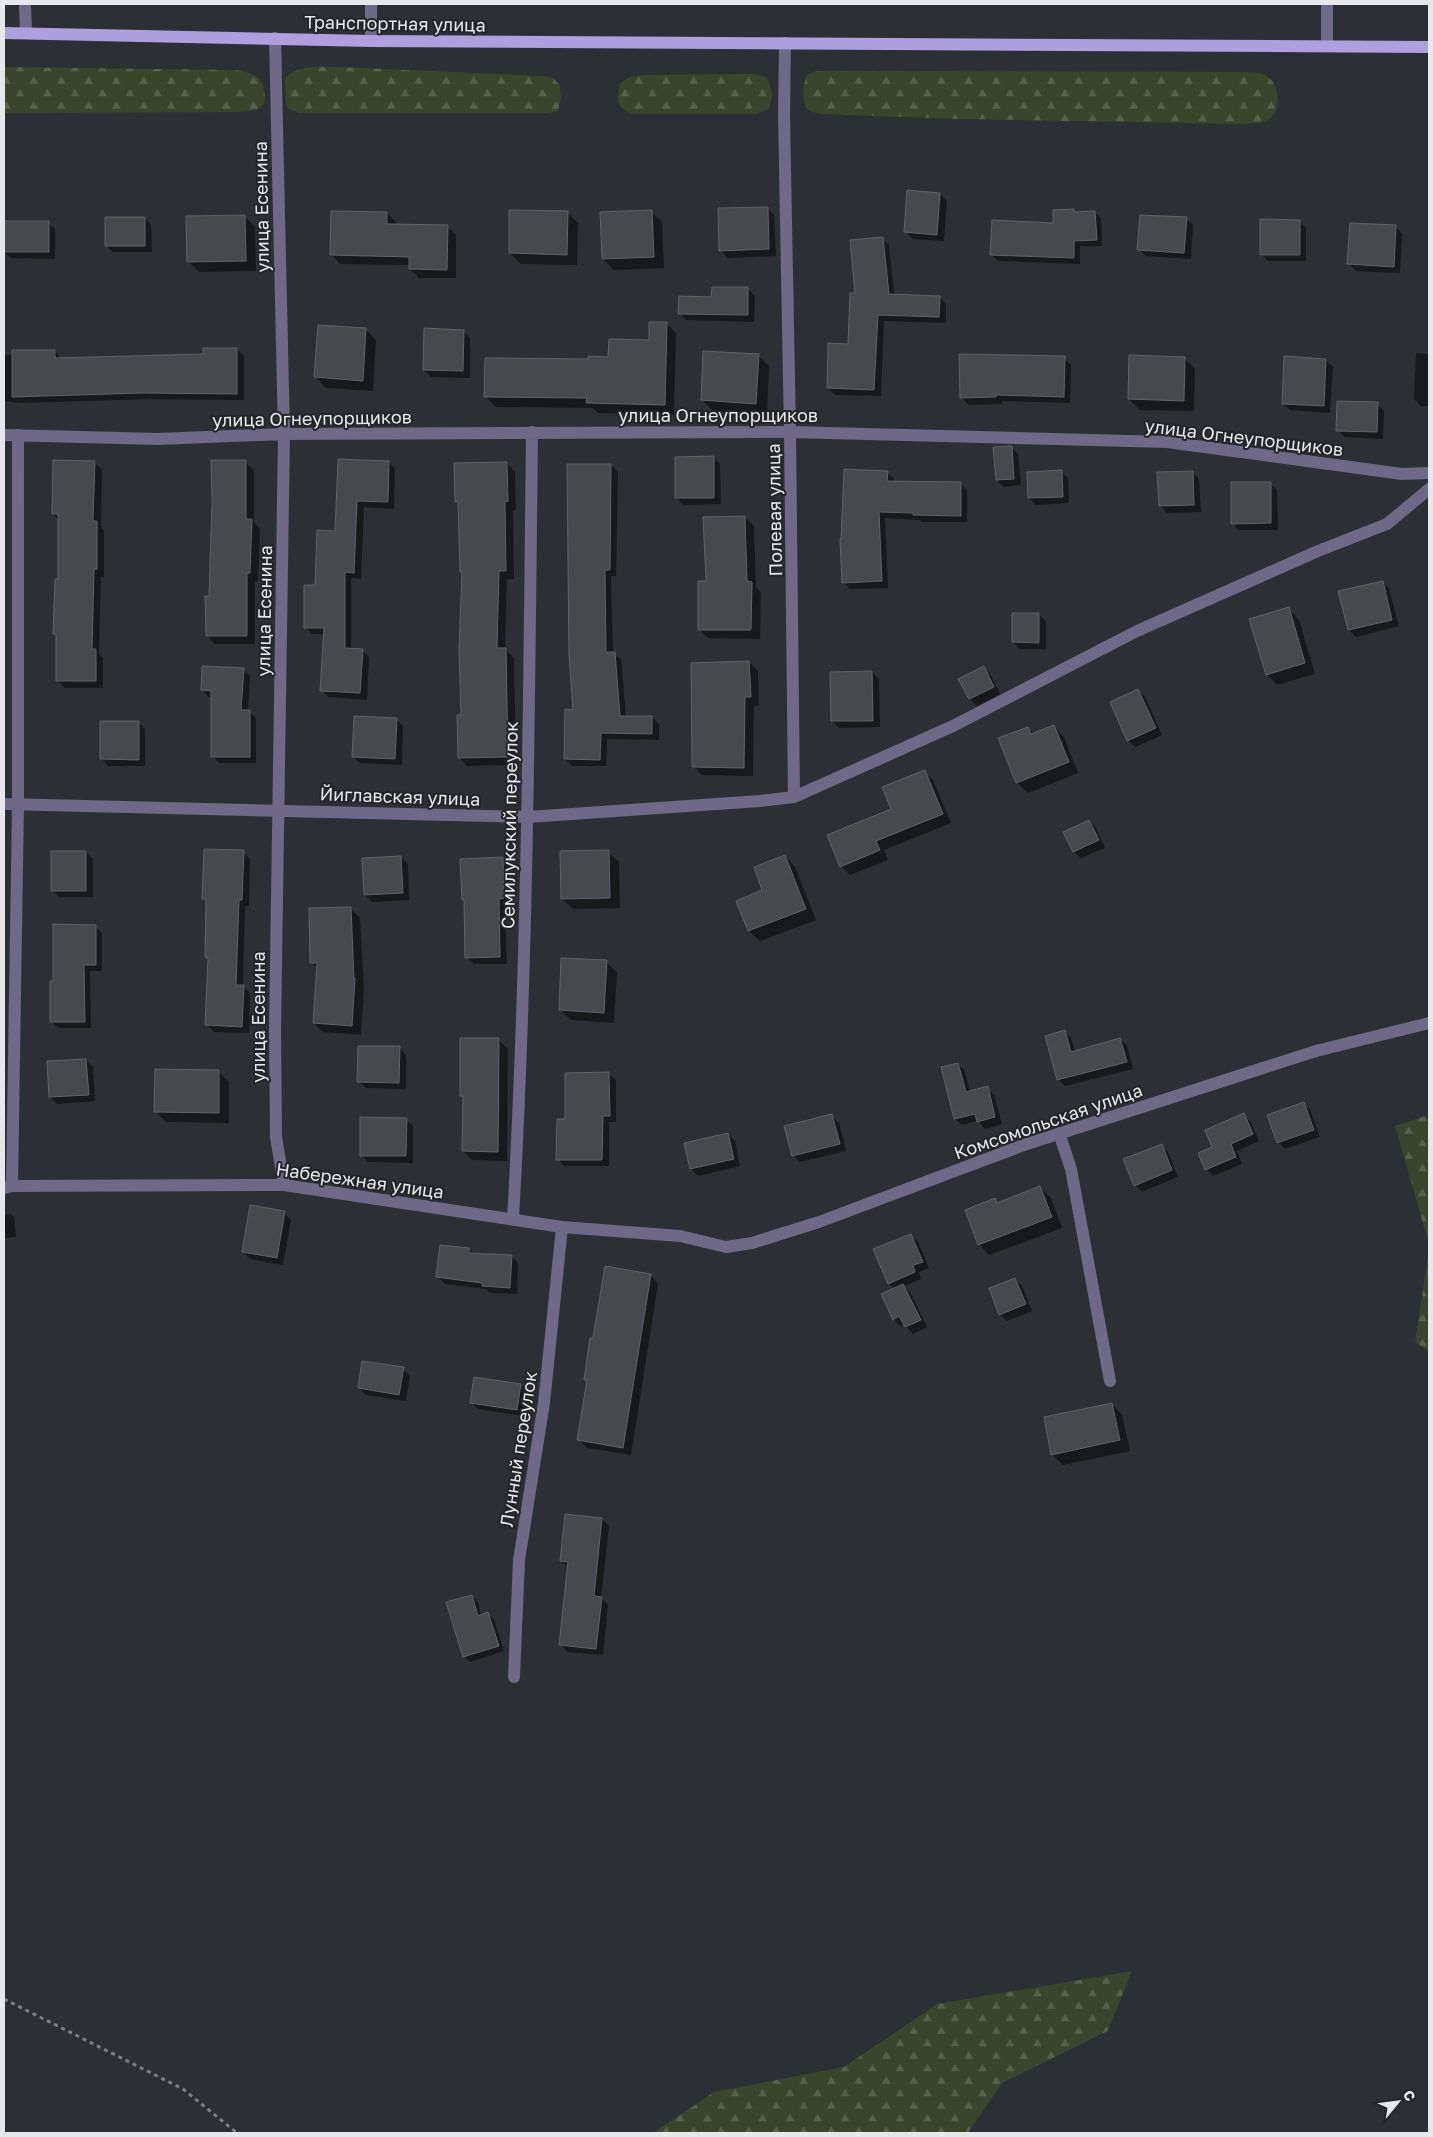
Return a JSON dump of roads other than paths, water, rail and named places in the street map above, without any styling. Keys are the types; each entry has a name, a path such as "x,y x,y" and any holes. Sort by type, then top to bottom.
{"main road":[{"name":"Транспортная улица","path":"4,33 371,41 1429,47"}],"street":[{"path":"24,4 26,33"},
{"path":"371,41 372,4"},
{"path":"1327,46 1328,4"},
{"name":"улица Есенина","path":"275,38 284,434 275,1031 276,1137 284,1185"},
{"name":"Полевая улица","path":"785,43 784,114 794,797"},
{"name":"Семилукский переулок","path":"513,1219 522,1066 528,817 532,432"},
{"name":"улица Огнеупорщиков","path":"4,435 158,439 284,434 790,432 1167,442 1402,474 1429,473"},
{"path":"8,1187 18,804 18,435"},
{"name":"Йиглавская улица","path":"4,804 528,817 794,797 952,726 1137,631 1318,551 1387,524 1429,489"},
{"name":"Комсомольская улица","path":"680,1236 726,1247 752,1243 818,1222 1024,1145 1316,1051 1429,1023"},
{"path":"1059,1134 1071,1169 1110,1381"},
{"name":"Набережная улица","path":"8,1187 284,1185 562,1227 680,1236"},
{"name":"Лунный переулок","path":"514,1677 519,1560 544,1403 562,1227"}]}
